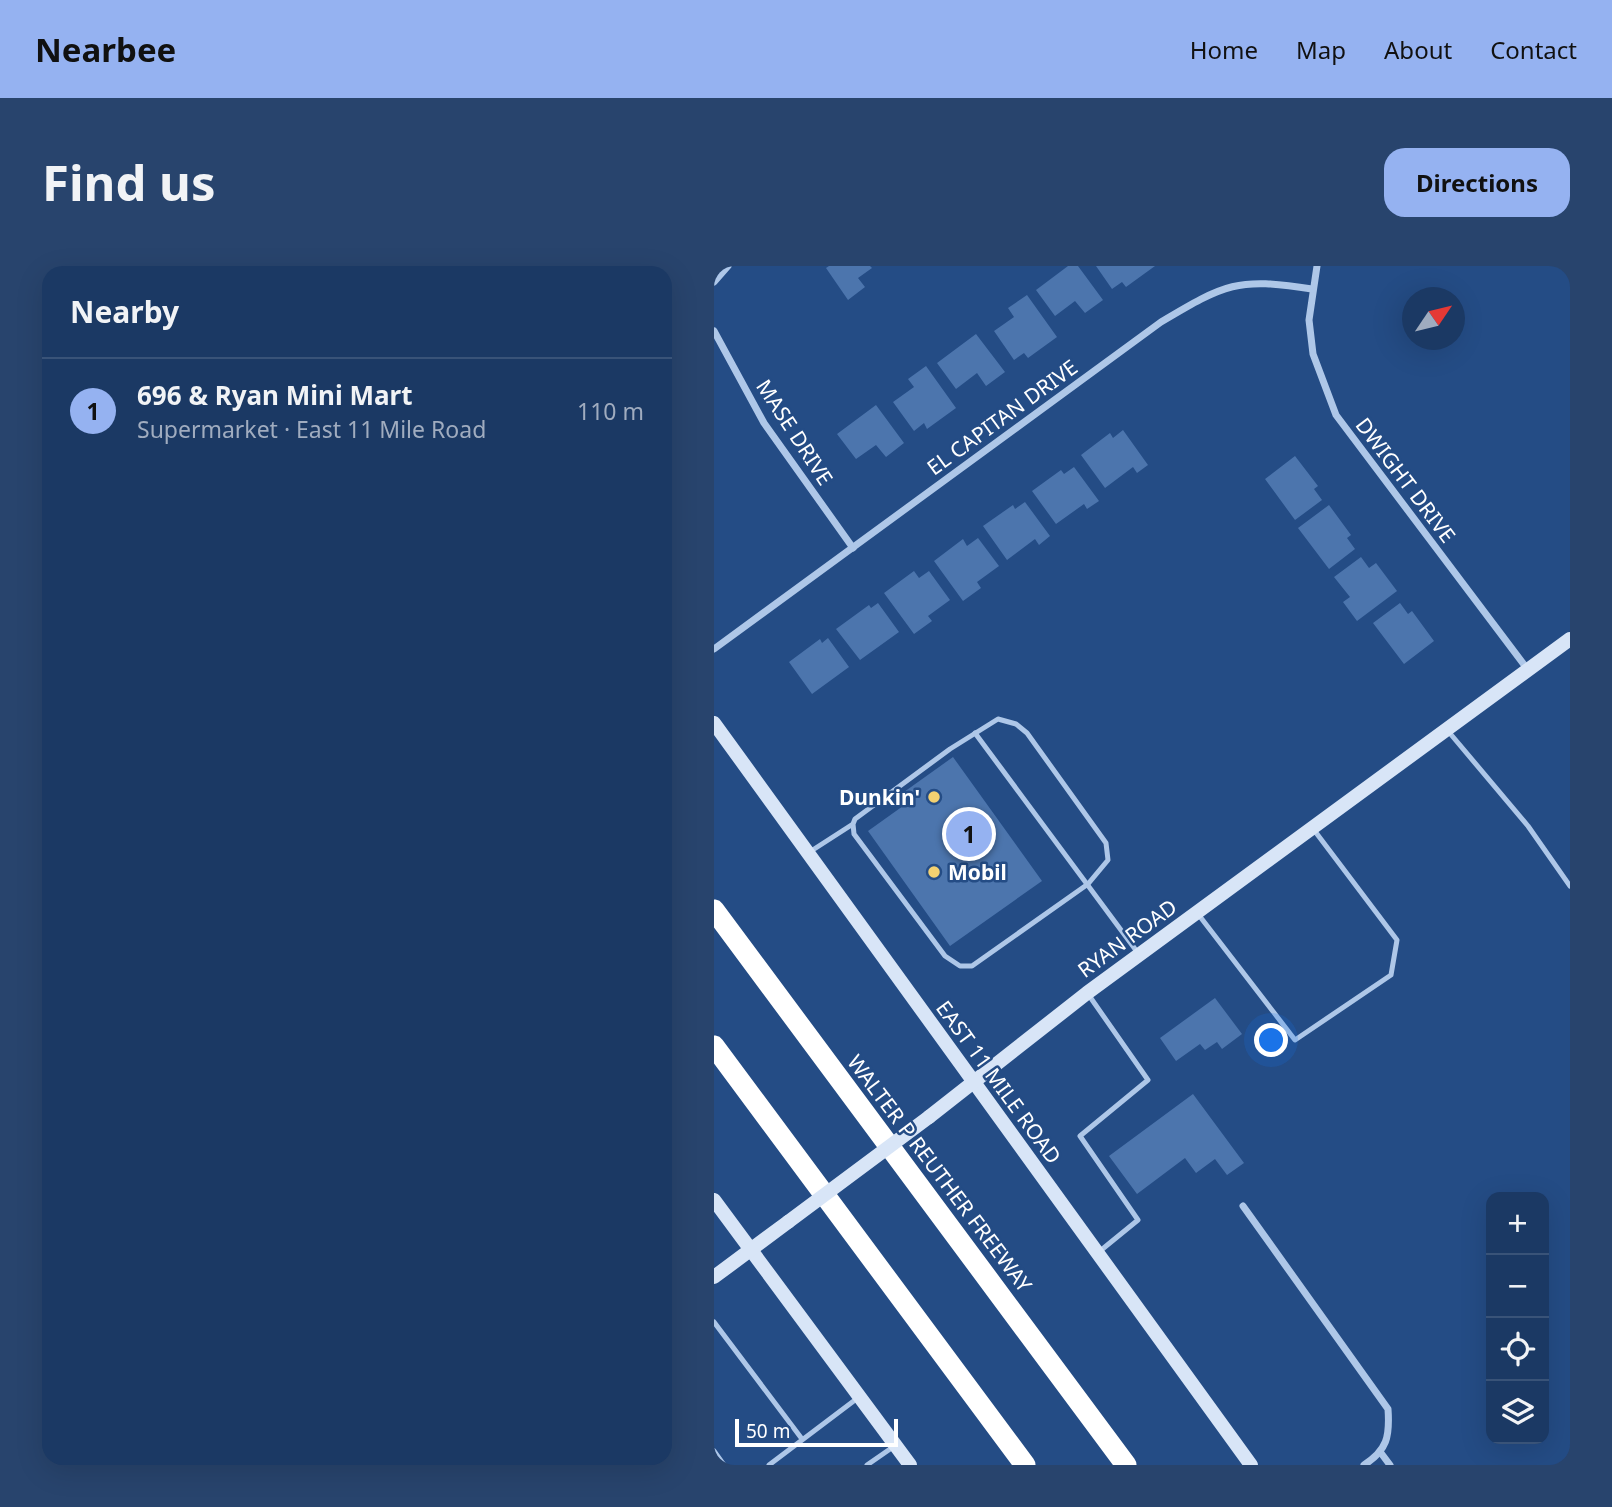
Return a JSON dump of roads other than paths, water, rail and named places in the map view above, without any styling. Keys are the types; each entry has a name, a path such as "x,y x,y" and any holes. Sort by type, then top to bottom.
{"highway":[{"name":"WALTER P REUTHER FREEWAY","path":"714,910 1126,1465"},
{"path":"714,1046 1025,1465"}],"main road":[{"name":"RYAN ROAD","path":"714,1277 975,1083 1087,993 1570,639"},
{"name":"EAST 11 MILE ROAD","path":"714,723 1251,1465"},
{"path":"714,1200 910,1465"}],"street":[{"path":"714,282 727,266"},
{"path":"1312,289 1317,266"},
{"name":"EL CAPITAN DRIVE","path":"714,649 1161,322 1209,293 1234,285 1264,281 1312,289"},
{"name":"DWIGHT DRIVE","path":"1312,289 1309,320 1312,354 1336,415 1528,670"},
{"name":"MASE DRIVE","path":"714,331 764,423 853,548"},
{"path":"1243,1206 1388,1409 1390,1428 1381,1453 1364,1465"},
{"path":"1381,1453 1390,1465"}],"lane":[{"path":"998,719 1016,724 1027,733 1106,844 1108,860 1088,884 972,966 960,966 945,956 928,934 854,834 853,824 855,819 890,792 975,733 998,719"},
{"path":"1446,729 1528,827 1570,886"},
{"path":"975,733 1139,955"},
{"path":"808,854 853,824"},
{"path":"1197,913 1295,1040 1391,975 1397,940 1312,827"},
{"path":"1087,993 1148,1080 1080,1136 1138,1220 1097,1253"},
{"path":"714,1322 802,1439"},
{"path":"769,1465 859,1396"},
{"path":"867,1465 896,1445"},
{"path":"714,1451 724,1465"}],"place":[{"name":"Dunkin'","path":"934,797"},
{"name":"696 & Ryan Mini Mart","path":"969,834"},
{"name":"Mobil","path":"934,872"}]}
